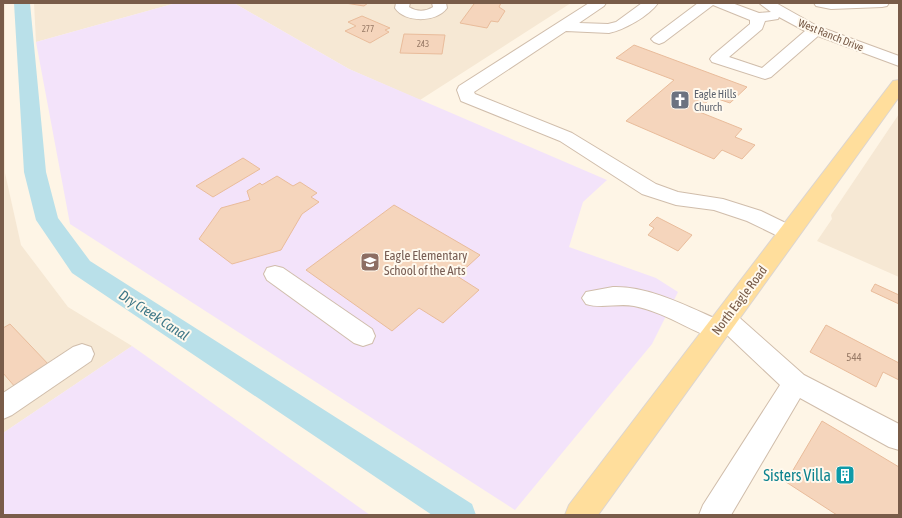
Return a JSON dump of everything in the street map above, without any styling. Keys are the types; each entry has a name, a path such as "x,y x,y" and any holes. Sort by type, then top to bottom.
{"main road":[{"name":"North Eagle Road","path":"580,515 899,85"}],"street":[{"path":"403,3 402,8 405,11 421,15 437,11 440,8 439,3"},
{"path":"599,3 465,90 467,97 566,137 649,189 676,198 716,204 754,216 789,233"},
{"path":"563,26 609,29 622,24 651,3"},
{"path":"659,39 707,3"},
{"path":"719,3 758,18 784,14"},
{"name":"West Ranch Drive","path":"766,3 816,30 899,61"},
{"path":"821,3 830,5 882,3"},
{"path":"758,18 757,26 718,59 765,74 816,30"},
{"path":"275,274 363,336"},
{"path":"594,298 625,296 646,301 721,325 795,383 899,438"},
{"path":"3,407 82,354"},
{"path":"714,515 795,383"}],"shaded area":[{"path":"3,3 5,3 5,173 21,245 68,307 132,346 3,433"},
{"path":"34,3 176,3 36,42"},
{"name":"Eagle Elementary School of the Arts","path":"176,3 234,3 349,69 607,180 583,202 569,247 656,278 678,292 652,344 515,510 70,224 36,42"},
{"path":"234,3 571,3 420,100 349,69"},
{"path":"899,114 899,277 817,241 832,219 831,215"},
{"path":"132,346 370,515 3,515 3,433"}],"building":[{"path":"345,3 368,3 364,6"},
{"path":"473,3 501,3 499,7 505,11 498,22 491,21 487,28 460,23 474,4"},
{"path":"362,16 390,28 385,30 389,32 370,43 345,31 356,26 348,22"},
{"path":"404,34 445,35 442,54 400,53"},
{"name":"Eagle Hills Church","path":"634,45 747,87 730,103 712,97 697,111 742,129 735,137 755,145 742,159 722,150 714,159 626,121 674,80 616,58"},
{"path":"243,158 260,169 213,197 196,186"},
{"path":"277,176 293,186 300,182 317,193 311,197 319,202 302,214 281,250 232,264 199,239 221,208 250,200 247,191 260,183 262,185"},
{"path":"394,205 480,255 457,276 479,290 443,323 419,308 392,331 306,270"},
{"path":"657,217 692,235 678,251 648,235 654,228 649,225"},
{"path":"875,284 899,295 899,304 871,291"},
{"path":"10,324 50,366 16,388 3,373 3,328"},
{"path":"826,325 899,363 899,380 883,372 876,387 810,352"},
{"name":"Sisters Villa","path":"822,421 899,467 899,515 837,515 786,482"}],"waterway":[{"name":"Dry Creek Canal","path":"22,3 35,172 47,220 81,267 460,515"}],"place":[{"name":"Eagle Hills Church","path":"680,100"},
{"name":"Eagle Elementary School of the Arts","path":"370,262"},
{"name":"Sisters Villa","path":"845,475"}]}
